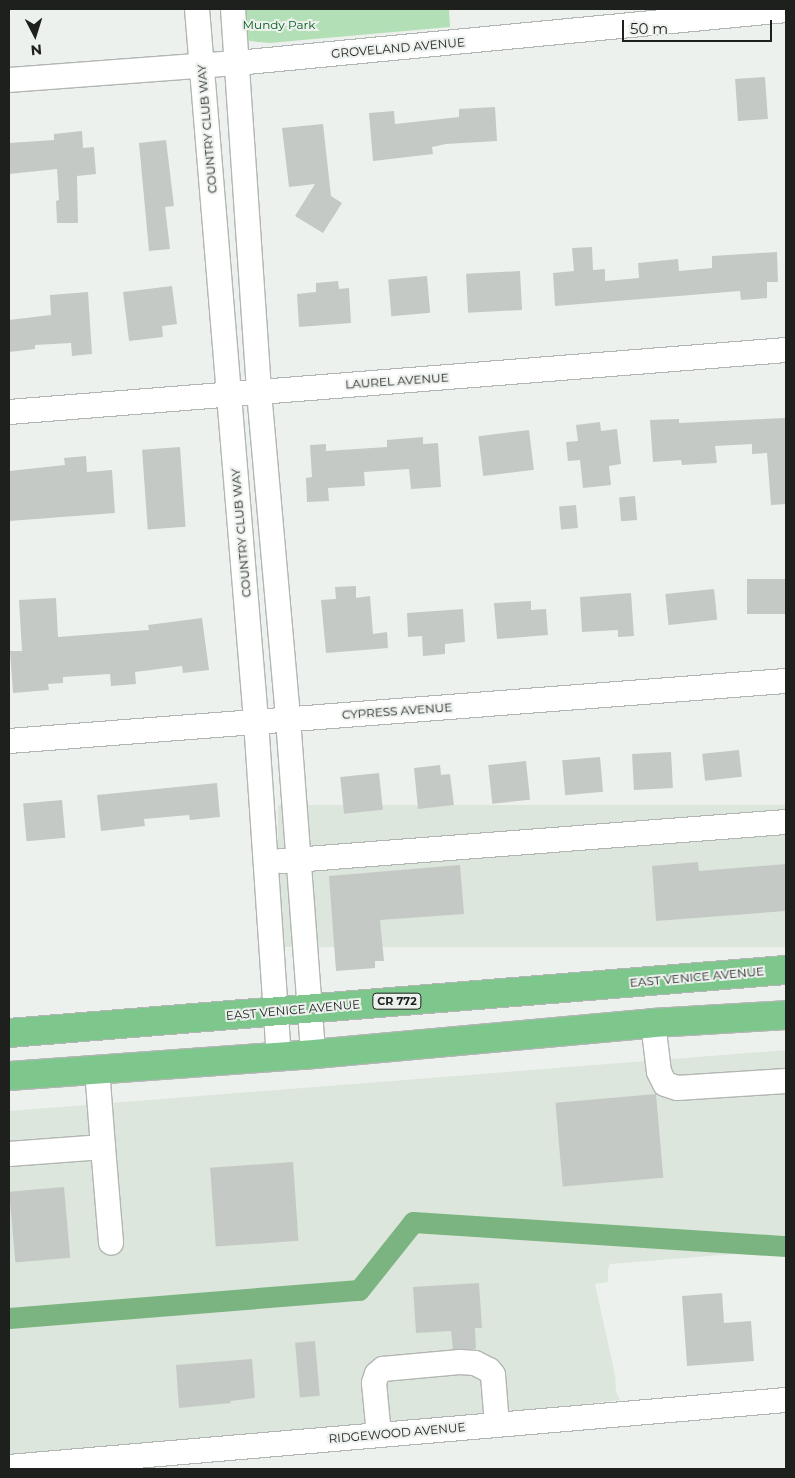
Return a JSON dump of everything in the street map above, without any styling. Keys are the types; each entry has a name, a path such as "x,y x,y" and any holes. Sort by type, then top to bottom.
{"main road":[{"name":"EAST VENICE AVENUE","path":"9,1032 786,970"},
{"path":"9,1076 279,1057 653,1023 786,1015"}],"street":[{"name":"COUNTRY CLUB WAY","path":"196,9 256,722 264,862 279,1057"},
{"path":"233,9 260,392 288,719 313,1054"},
{"name":"GROVELAND AVENUE","path":"9,80 237,63 786,10"},
{"name":"LAUREL AVENUE","path":"9,412 786,350"},
{"name":"CYPRESS AVENUE","path":"9,741 786,681"},
{"path":"264,862 786,822"},
{"path":"653,1023 659,1072 665,1084 676,1088 786,1081"},
{"path":"97,1069 111,1243"},
{"path":"9,1154 103,1148"},
{"path":"379,1435 374,1383 377,1374 383,1370 460,1362 476,1363 490,1370 493,1375 497,1425"},
{"name":"RIDGEWOOD AVENUE","path":"9,1467 786,1400"}],"shaded area":[{"path":"278,805 786,805 786,947 278,947"},
{"path":"786,1050 786,1250 610,1264 608,1282 595,1284 615,1375 616,1391 620,1400 9,1469 9,1111"}],"green space":[{"name":"Mundy Park","path":"232,9 449,9 450,27 269,43 250,41 235,34"}],"building":[{"path":"765,77 768,119 738,121 735,79"},
{"path":"495,107 497,141 446,144 432,147 433,154 373,161 369,113 394,111 395,124 459,117 459,109"},
{"path":"323,124 331,196 342,203 323,233 295,216 315,184 289,187 282,128"},
{"path":"82,131 83,148 94,147 96,174 77,176 78,223 57,223 56,201 59,200 57,169 9,174 9,143 54,140 54,134"},
{"path":"166,140 174,206 165,207 170,249 149,251 139,143"},
{"path":"592,247 593,270 605,269 605,281 639,278 638,263 678,259 679,271 712,268 712,256 777,252 778,282 767,282 767,298 741,300 740,291 555,306 553,273 574,271 572,248"},
{"path":"520,271 522,310 468,313 466,274"},
{"path":"427,276 430,313 391,316 388,279"},
{"path":"338,281 339,289 349,288 351,323 299,327 297,294 316,292 316,283"},
{"path":"172,286 177,324 162,326 163,337 129,341 123,292"},
{"path":"88,292 92,354 72,356 71,343 35,345 35,349 9,352 9,320 51,315 50,295"},
{"path":"786,418 786,504 771,505 767,453 752,454 752,444 715,446 717,463 682,465 681,460 653,462 650,420 679,419 679,423"},
{"path":"600,422 601,431 617,429 621,464 609,466 611,485 583,488 580,460 568,461 566,442 578,441 576,425"},
{"path":"529,430 534,470 483,476 478,436"},
{"path":"423,437 423,444 438,443 441,487 411,489 409,469 364,472 365,486 328,488 329,501 307,502 306,478 312,477 310,445 326,444 326,451 387,447 387,440"},
{"path":"180,447 186,527 148,529 142,450"},
{"path":"86,456 87,472 112,470 115,513 9,521 9,471 65,465 64,458"},
{"path":"635,496 637,520 621,521 619,497"},
{"path":"576,505 578,528 561,529 559,506"},
{"path":"747,579 786,579 786,614 747,614"},
{"path":"356,586 356,598 370,596 373,634 387,632 388,648 326,653 321,600 336,599 335,587"},
{"path":"714,589 717,620 669,625 665,594"},
{"path":"631,593 634,636 618,637 618,630 582,632 580,597"},
{"path":"56,598 58,637 149,630 148,625 202,618 209,670 183,673 182,666 135,672 136,684 111,686 110,674 63,677 63,683 48,684 49,690 13,693 10,651 22,651 19,600"},
{"path":"531,601 531,610 546,609 548,635 497,639 494,603"},
{"path":"463,609 465,642 445,644 445,654 423,656 422,636 408,637 407,613"},
{"path":"739,750 742,777 705,781 702,754"},
{"path":"671,752 673,788 634,790 632,754"},
{"path":"600,757 603,792 565,795 562,760"},
{"path":"526,761 530,800 492,804 488,765"},
{"path":"440,765 441,775 450,774 454,805 418,809 414,768"},
{"path":"379,773 383,810 344,814 340,777"},
{"path":"217,783 220,817 190,820 189,815 144,819 145,826 101,831 97,795"},
{"path":"62,800 65,838 26,841 23,803"},
{"path":"698,862 699,871 786,864 786,911 656,921 652,866"},
{"path":"460,865 464,914 380,920 384,961 375,961 375,968 336,971 329,876"},
{"path":"656,1094 663,1178 563,1186 555,1103"},
{"path":"293,1162 299,1241 216,1247 210,1168"},
{"path":"64,1187 70,1258 15,1263 9,1192"},
{"path":"479,1283 482,1328 475,1328 476,1349 453,1349 451,1331 416,1333 413,1287"},
{"path":"722,1293 724,1323 751,1321 754,1361 687,1366 682,1296"},
{"path":"315,1341 320,1396 300,1398 295,1343"},
{"path":"252,1359 255,1398 230,1401 231,1403 179,1408 176,1365"}],"waterway":[{"path":"9,1318 359,1290 413,1222 786,1246"}]}
